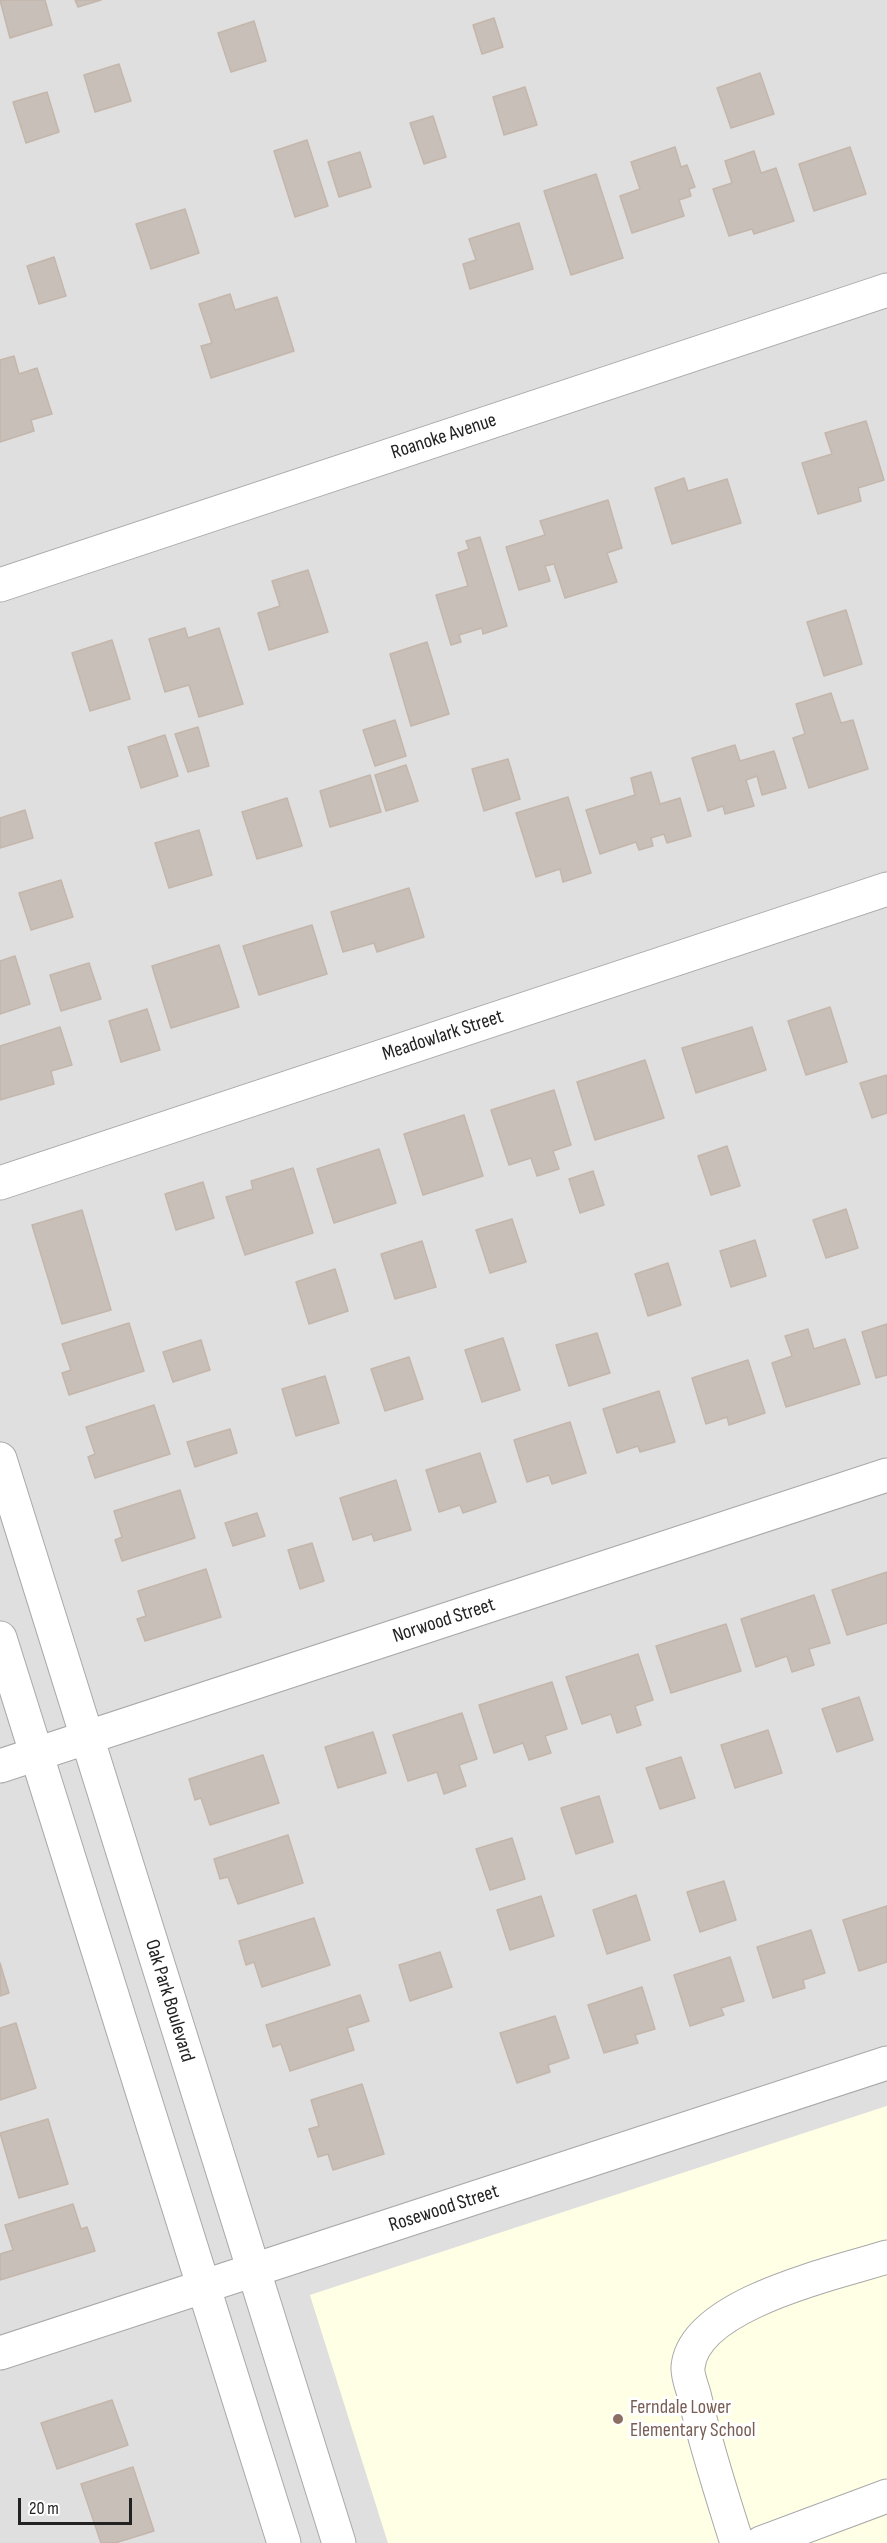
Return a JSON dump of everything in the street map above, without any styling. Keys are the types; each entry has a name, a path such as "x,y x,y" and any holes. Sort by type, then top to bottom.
{"street":[{"name":"Roanoke Avenue","path":"0,585 887,290"},
{"name":"Meadowlark Street","path":"0,1183 887,889"},
{"name":"Oak Park Boulevard","path":"0,1459 339,2543"},
{"name":"Norwood Street","path":"0,1766 887,1475"},
{"path":"0,1638 284,2543"},
{"name":"Rosewood Street","path":"0,2353 887,2063"},
{"path":"737,2543 700,2422 688,2367 699,2341 720,2320 754,2299 887,2257"},
{"path":"760,2543 887,2496"}],"shaded area":[{"path":"0,0 887,0 887,2106 310,2295 388,2543 0,2543"},
{"name":"Ferndale Lower Elementary School","path":"887,2106 887,2543 388,2543 310,2295"}],"building":[{"path":"0,0 45,0 52,25 10,38"},
{"path":"75,0 101,0 78,7"},
{"path":"494,18 503,47 482,54 473,25"},
{"path":"254,21 266,61 231,72 218,33"},
{"path":"119,64 131,101 95,112 84,75"},
{"path":"760,73 774,114 731,128 717,88"},
{"path":"525,87 537,125 504,135 493,97"},
{"path":"47,92 59,132 26,143 13,102"},
{"path":"433,116 446,157 424,164 410,123"},
{"path":"307,140 328,206 295,217 274,151"},
{"path":"675,147 681,167 687,165 695,187 689,189 691,196 679,200 684,216 632,233 620,196 640,189 631,162"},
{"path":"850,147 866,194 814,211 799,164"},
{"path":"754,151 761,173 776,168 794,221 754,234 752,229 729,236 713,189 732,183 725,161"},
{"path":"360,152 371,187 339,197 328,162"},
{"path":"596,174 623,258 571,275 544,191"},
{"path":"185,209 199,253 151,269 136,224"},
{"path":"519,223 533,269 470,289 463,264 476,260 469,239"},
{"path":"54,257 66,296 39,304 27,266"},
{"path":"230,294 235,310 277,297 294,351 211,378 201,346 212,343 199,304"},
{"path":"14,356 19,374 37,368 52,414 31,420 34,431 0,442 0,360"},
{"path":"866,421 884,480 858,488 861,501 818,514 802,463 832,454 825,433"},
{"path":"684,478 688,491 727,479 741,523 672,544 655,488"},
{"path":"608,500 622,548 607,553 617,582 565,598 554,564 545,566 550,581 519,590 506,547 545,535 540,521"},
{"path":"480,537 507,626 483,634 482,628 459,635 461,642 451,645 436,595 468,586 458,553 469,549 466,541"},
{"path":"308,570 328,632 269,650 258,613 280,606 272,581"},
{"path":"846,610 862,664 824,676 807,622"},
{"path":"185,628 188,638 219,628 243,704 199,717 189,685 165,692 149,639"},
{"path":"112,640 130,699 90,711 72,653"},
{"path":"427,642 449,714 411,726 390,654"},
{"path":"831,693 841,723 853,720 868,769 809,788 793,738 805,734 796,704"},
{"path":"395,720 406,756 375,766 363,730"},
{"path":"198,727 209,766 188,772 175,734"},
{"path":"165,735 178,776 141,788 128,747"},
{"path":"735,745 740,761 774,751 786,788 762,795 757,776 746,780 754,806 725,814 723,806 708,811 692,758"},
{"path":"508,759 520,799 484,811 472,769"},
{"path":"406,765 418,801 386,811 375,775"},
{"path":"651,772 660,804 680,798 691,836 667,843 664,834 651,838 653,846 639,850 636,842 600,854 586,810 635,795 631,778"},
{"path":"370,775 381,812 330,827 320,791"},
{"path":"568,797 591,873 563,882 560,869 536,877 516,813"},
{"path":"287,798 302,846 257,859 242,812"},
{"path":"25,810 33,838 0,848 0,818"},
{"path":"199,830 212,875 169,888 155,843"},
{"path":"61,880 73,917 31,930 19,893"},
{"path":"409,888 424,937 377,952 374,943 343,952 331,912"},
{"path":"312,925 327,974 259,995 243,946"},
{"path":"219,945 239,1007 171,1028 152,966"},
{"path":"15,956 30,1004 0,1014 0,961"},
{"path":"89,963 101,999 61,1011 50,975"},
{"path":"830,1007 847,1062 806,1075 788,1021"},
{"path":"147,1009 160,1050 121,1062 109,1021"},
{"path":"60,1027 72,1065 51,1071 54,1084 0,1100 0,1046"},
{"path":"752,1027 766,1070 696,1093 682,1048"},
{"path":"645,1060 664,1118 595,1140 577,1082"},
{"path":"887,1075 887,1113 872,1118 860,1083"},
{"path":"554,1090 571,1145 553,1151 559,1169 537,1176 531,1158 509,1165 491,1110"},
{"path":"464,1115 483,1176 423,1195 404,1134"},
{"path":"727,1146 740,1186 711,1195 698,1156"},
{"path":"379,1149 396,1203 334,1223 317,1169"},
{"path":"293,1168 313,1233 245,1255 226,1197 253,1189 251,1181"},
{"path":"593,1171 604,1205 580,1213 569,1179"},
{"path":"203,1182 214,1218 176,1230 165,1194"},
{"path":"846,1209 858,1248 826,1258 813,1220"},
{"path":"82,1210 111,1310 62,1324 32,1225"},
{"path":"512,1219 526,1262 490,1273 476,1230"},
{"path":"755,1240 766,1276 731,1287 720,1251"},
{"path":"422,1241 436,1287 395,1299 381,1254"},
{"path":"668,1263 681,1305 648,1316 635,1274"},
{"path":"335,1269 348,1311 309,1324 296,1282"},
{"path":"129,1323 144,1371 69,1395 62,1373 71,1370 62,1344"},
{"path":"887,1324 887,1375 876,1378 862,1332"},
{"path":"808,1329 814,1349 845,1339 860,1384 786,1407 772,1363 792,1356 785,1336"},
{"path":"597,1333 610,1373 569,1386 556,1345"},
{"path":"503,1338 520,1390 482,1402 465,1350"},
{"path":"201,1340 210,1370 173,1382 163,1352"},
{"path":"409,1357 423,1399 385,1411 371,1369"},
{"path":"748,1360 765,1413 729,1425 727,1417 706,1424 692,1378"},
{"path":"325,1376 339,1423 296,1436 282,1389"},
{"path":"659,1391 675,1442 640,1452 638,1446 617,1453 603,1409"},
{"path":"154,1405 170,1454 95,1478 88,1457 95,1454 86,1427"},
{"path":"570,1422 586,1473 552,1484 549,1475 527,1482 514,1440"},
{"path":"230,1429 237,1453 195,1467 187,1442"},
{"path":"480,1453 496,1502 463,1513 460,1505 439,1512 426,1470"},
{"path":"396,1480 411,1530 374,1541 372,1534 353,1540 340,1498"},
{"path":"180,1490 195,1538 122,1561 115,1540 122,1537 114,1511"},
{"path":"257,1513 265,1536 233,1546 225,1523"},
{"path":"312,1543 324,1581 300,1589 288,1550"},
{"path":"206,1569 221,1617 145,1641 137,1619 146,1616 138,1591"},
{"path":"887,1572 887,1623 847,1635 832,1590"},
{"path":"814,1595 830,1643 809,1649 814,1665 792,1672 787,1656 756,1667 741,1619"},
{"path":"726,1624 741,1671 671,1693 656,1646"},
{"path":"638,1654 653,1700 635,1706 641,1725 617,1733 611,1714 582,1724 566,1677"},
{"path":"552,1682 567,1729 545,1736 551,1753 529,1760 523,1743 494,1753 479,1705"},
{"path":"859,1697 873,1740 837,1752 822,1709"},
{"path":"462,1713 477,1759 459,1765 466,1786 444,1794 437,1772 408,1781 393,1735"},
{"path":"768,1730 782,1773 735,1788 721,1745"},
{"path":"373,1732 386,1773 338,1788 325,1747"},
{"path":"263,1755 279,1803 210,1825 201,1798 195,1800 189,1779"},
{"path":"681,1757 695,1798 660,1809 646,1768"},
{"path":"599,1796 613,1842 576,1854 561,1808"},
{"path":"288,1835 303,1883 238,1904 228,1877 220,1879 214,1859"},
{"path":"512,1838 525,1879 490,1890 476,1849"},
{"path":"724,1881 736,1920 700,1932 687,1892"},
{"path":"636,1895 650,1940 607,1954 593,1910"},
{"path":"541,1896 554,1936 510,1950 497,1910"},
{"path":"887,1906 887,1962 859,1971 843,1920"},
{"path":"314,1918 330,1965 262,1987 254,1962 246,1965 239,1941"},
{"path":"811,1930 825,1973 803,1980 805,1988 773,1998 757,1947"},
{"path":"440,1952 452,1987 410,2001 399,1965"},
{"path":"730,1957 744,2001 721,2008 724,2015 690,2026 674,1975"},
{"path":"0,1963 9,1993 0,1996"},
{"path":"642,1987 655,2029 635,2035 638,2043 604,2053 588,2005"},
{"path":"360,1995 369,2021 347,2028 354,2050 290,2071 281,2044 273,2047 266,2025"},
{"path":"555,2016 569,2058 548,2065 550,2072 517,2083 500,2033"},
{"path":"16,2023 36,2088 0,2100 0,2028"},
{"path":"362,2084 384,2154 333,2170 328,2154 318,2157 309,2129 319,2126 311,2100"},
{"path":"48,2119 68,2184 19,2198 0,2133"},
{"path":"73,2204 81,2229 87,2227 95,2251 0,2280 0,2254 13,2250 5,2225"},
{"path":"112,2400 128,2445 57,2469 41,2423"},
{"path":"133,2467 154,2531 115,2543 101,2543 81,2484"}],"place":[{"name":"Ferndale Lower Elementary School","path":"618,2419"}]}
